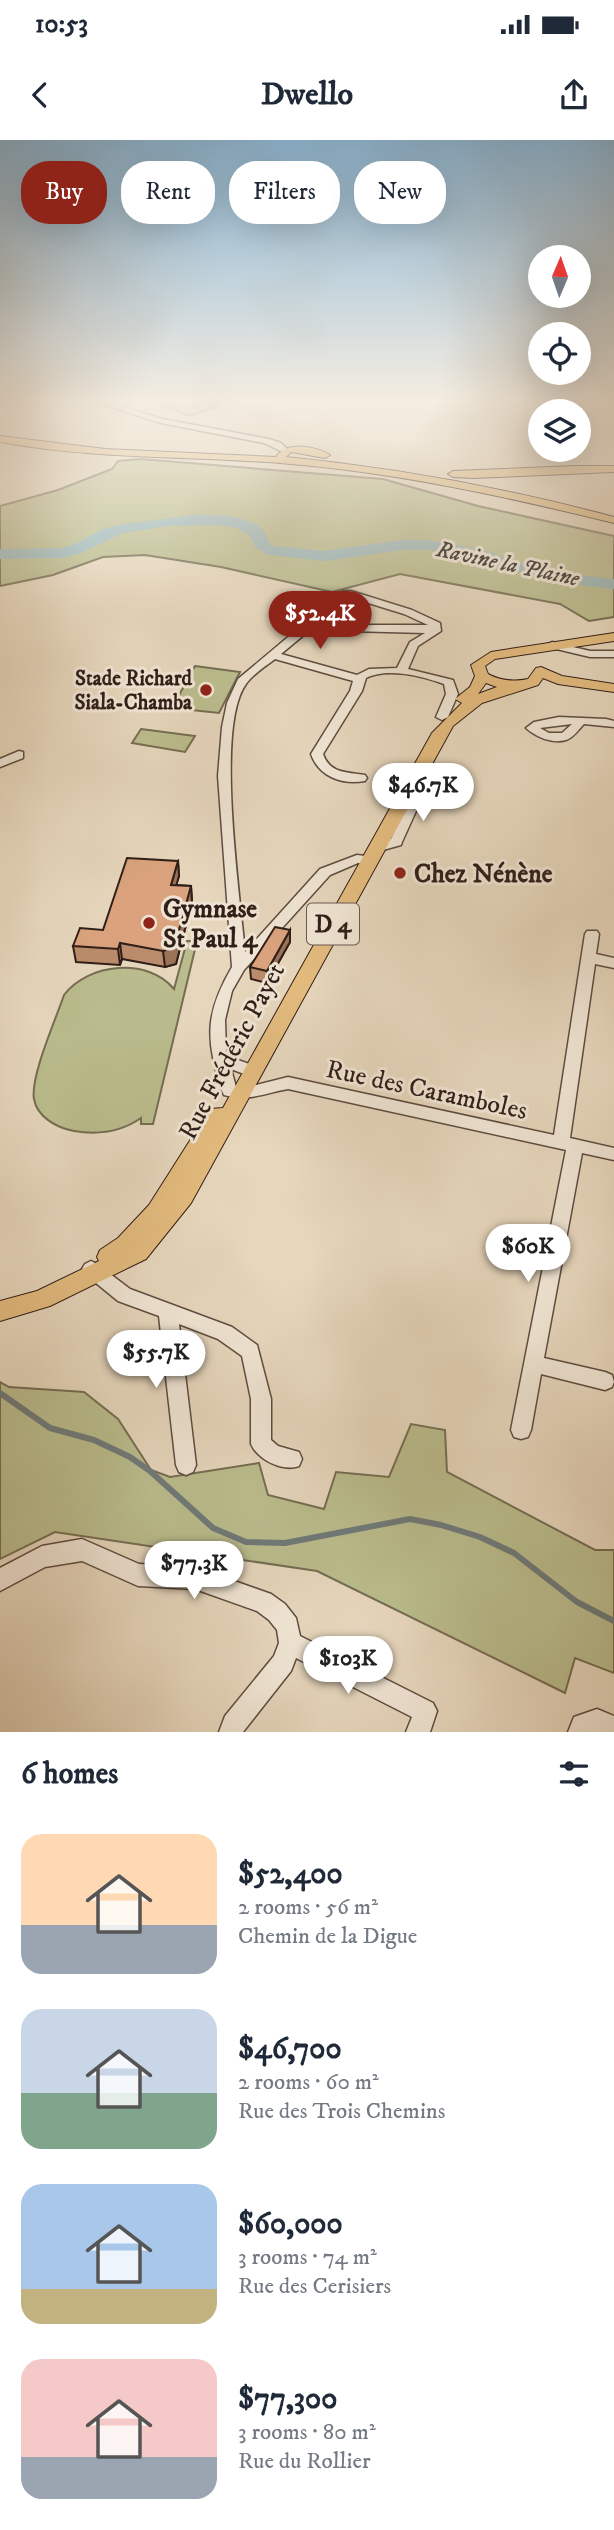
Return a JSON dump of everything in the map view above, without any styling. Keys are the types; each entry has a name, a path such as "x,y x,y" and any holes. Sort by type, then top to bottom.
{"main road":[{"path":"394,473 465,485 614,520"},
{"path":"459,473 498,473"},
{"path":"501,654 614,637"},
{"path":"482,677 500,685 527,684 539,677 547,653 577,653 614,643"},
{"path":"501,654 523,656 540,668"},
{"name":"Rue Frédéric Payet","path":"367,856 423,741 445,710 476,689 482,677 478,665 483,660 501,654"},
{"name":"D 4","path":"540,668 558,680 614,688"},
{"name":"Rue Frédéric Payet","path":"93,1271 138,1252 183,1197 248,1070 367,856 448,721 491,692 527,684"},
{"name":"D 4","path":"527,684 584,684"},
{"name":"D 4","path":"0,1304 93,1271"},
{"name":"D 4","path":"0,1311 42,1299 93,1271"}],"street":[{"path":"239,967 224,776 225,746 235,693 242,681 347,593 408,612 431,630"},
{"path":"315,620 349,628 431,630"},
{"path":"401,672 414,645 431,630"},
{"path":"552,645 577,653 614,654"},
{"path":"272,655 359,679"},
{"path":"361,778 345,778 330,772 320,763 317,754 356,691 359,679 367,672 401,672 449,682 452,694 445,710"},
{"path":"580,722 614,724"},
{"path":"0,763 19,755"},
{"path":"236,1093 218,1054 218,1020 221,1005 239,967 325,872 367,856"},
{"path":"521,1430 568,1144 592,934"},
{"path":"590,958 614,963"},
{"path":"218,1054 248,1070"},
{"name":"Rue des Caramboles","path":"236,1093 288,1083 614,1154"},
{"path":"93,1271 124,1295 225,1333 250,1352 261,1399 261,1444 273,1454 292,1459"},
{"path":"168,1310 186,1465"},
{"path":"533,1364 605,1381"},
{"path":"0,1580 42,1557 82,1550 138,1575 195,1578 263,1602 277,1612 288,1626 290,1643 283,1663 233,1724 231,1732"},
{"path":"290,1643 425,1711 418,1732"},
{"path":"580,1732 582,1725 597,1721 614,1728"}],"green space":[{"path":"101,473 314,473 383,479 478,506 614,536 614,617 589,621 560,604 400,574 332,592 221,567 145,555 103,557 53,575 0,586 0,506 58,490"},
{"name":"Stade Richard Siala-Chamba","path":"195,666 240,672 219,713 172,708"},
{"path":"141,729 195,736 185,752 132,743"},
{"path":"187,941 197,941 153,1124 141,1124 141,1118 117,1129 92,1133 68,1130 49,1121 36,1105 34,1089 40,1063 64,995 88,976 118,968 149,972 174,989"},
{"path":"0,1382 9,1387 84,1392 118,1419 151,1470 170,1477 259,1463 268,1495 324,1509 336,1472 389,1477 411,1424 445,1430 447,1472 595,1550 614,1550 614,1673 575,1658 565,1693 317,1571 55,1532 0,1559"}],"building":[{"name":"Gymnase St Paul 4","path":"127,858 178,861 171,885 191,886 174,948 163,951 120,943 118,949 73,946 80,928 103,930"},
{"path":"275,927 290,930 267,971 250,967"}],"waterway":[{"name":"Ravine la Plaine","path":"0,554 62,553 75,550 104,534 123,528 169,521 220,520 241,524 256,532 262,545 269,550 325,556 403,545 427,545 474,553 544,576 614,584"},
{"path":"0,1393 50,1428 94,1440 130,1457 150,1471 213,1528 246,1542 285,1543 410,1519 441,1525 480,1537 514,1553 577,1602 614,1621"}],"place":[{"name":"Stade Richard Siala-Chamba","path":"206,690"},
{"name":"Chez Nénène","path":"400,873"},
{"name":"Gymnase St Paul 4","path":"149,923"}]}
